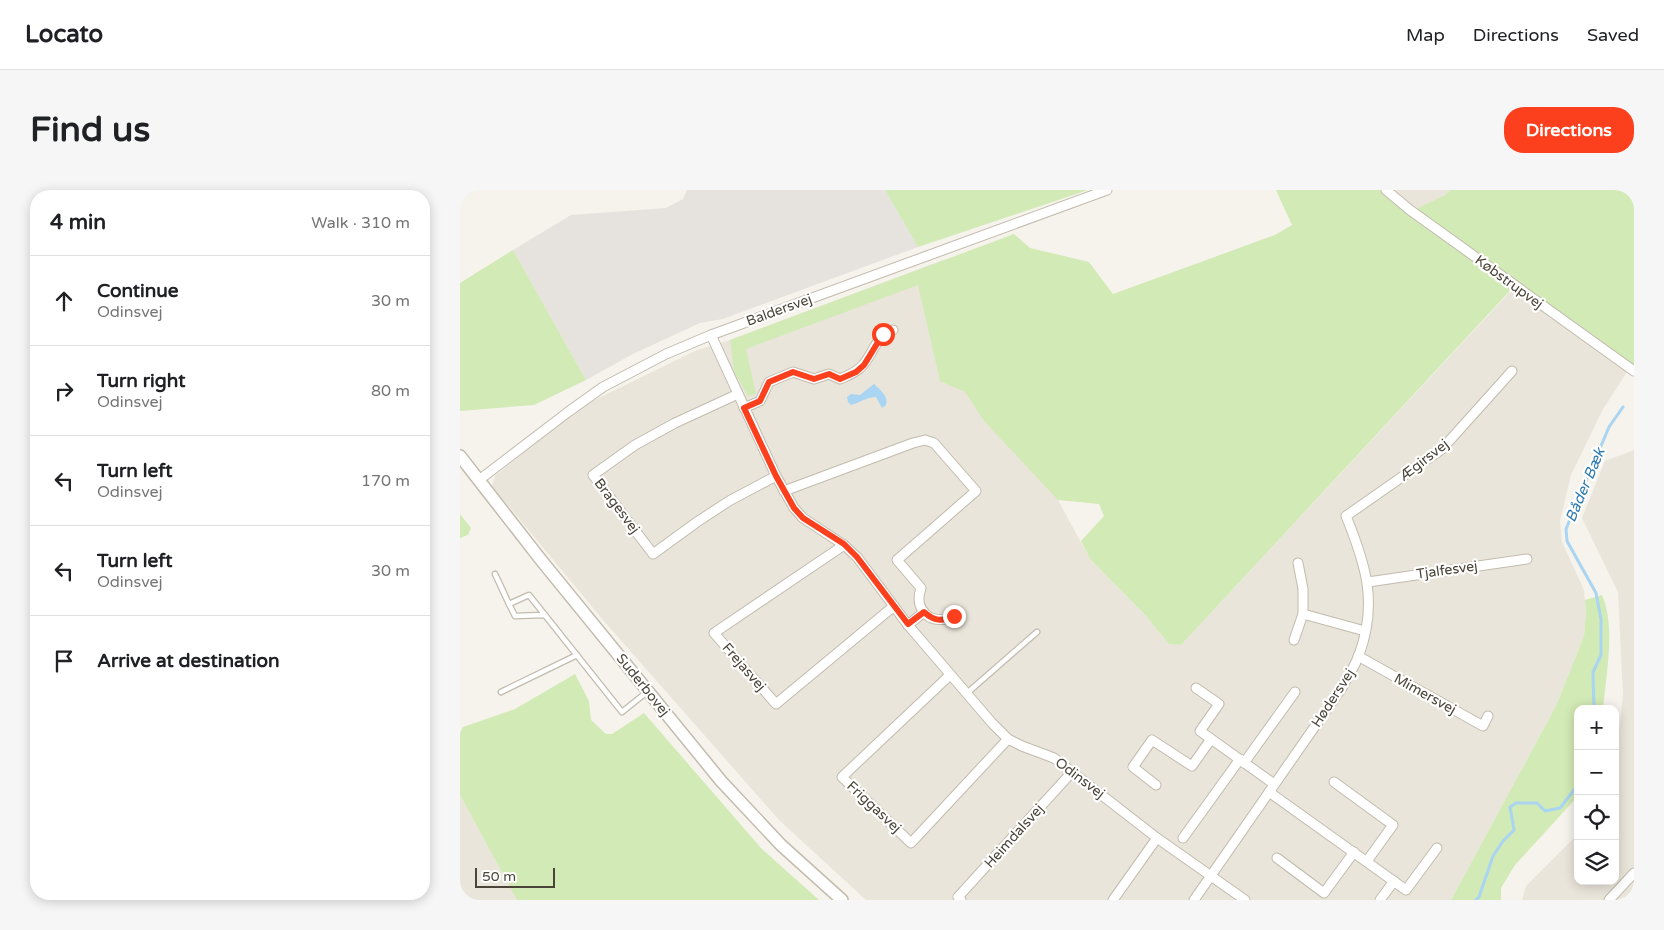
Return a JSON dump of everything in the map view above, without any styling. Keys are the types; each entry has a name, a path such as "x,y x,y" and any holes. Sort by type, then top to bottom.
{"street":[{"name":"Baldersvej","path":"479,480 603,387 666,354 711,335 1106,190"},
{"name":"Købstrupvej","path":"1386,190 1410,210 1634,371"},
{"path":"744,408 760,401 769,382 793,372 814,379 829,374 840,379 856,372 864,365 883,334 893,330"},
{"name":"Odinsvej","path":"711,335 776,476 794,508 803,518 844,544 857,557 908,624 966,694 1008,738 1022,746 1054,758 1073,771 1157,838 1244,900"},
{"name":"Ægirsvej","path":"1346,516 1442,449 1512,371"},
{"name":"Bragesvej","path":"738,394 635,445 593,475 653,554 713,512 776,476"},
{"path":"784,491 913,443 925,440 934,443 976,492 897,560 922,588 918,597 919,605 929,617 938,621 954,616"},
{"name":"Suderbovej","path":"460,456 541,560 721,781 781,844 842,900"},
{"name":"Hødersvej","path":"1194,900 1343,686 1358,656 1369,610 1368,582 1359,547 1346,516"},
{"name":"Frejasvej","path":"844,544 714,633 776,704 894,606"},
{"name":"Tjalfesvej","path":"1368,582 1527,559"},
{"path":"1294,640 1303,614 1303,589 1298,563"},
{"path":"908,624 924,612"},
{"path":"1303,614 1365,631"},
{"name":"Mimersvej","path":"1358,656 1483,726 1488,716"},
{"name":"Friggasvej","path":"950,676 842,777 912,843 1008,738"},
{"path":"1196,688 1218,704 1200,731 1242,761 1272,788 1406,890 1436,848"},
{"path":"1183,838 1295,692"},
{"path":"1156,785 1133,767 1152,740 1192,766 1211,739"},
{"name":"Heimdalsvej","path":"961,900 958,897 1073,771"},
{"path":"1334,782 1393,825 1367,861"},
{"path":"1113,900 1157,838"},
{"path":"1277,858 1324,893 1354,852"},
{"path":"1609,900 1634,874"},
{"path":"1380,900 1394,881"}],"lane":[{"path":"494,574 515,616 544,615"},
{"path":"509,604 529,595 622,712 648,691"},
{"path":"966,694 1037,632"},
{"path":"501,692 577,656"}],"shaded area":[{"path":"687,190 885,190 918,247 723,319 700,323 633,354 586,380 513,250 571,215 666,208 683,199"},
{"path":"1382,190 1450,190 1445,195 1413,210"},
{"path":"943,260 1058,500 1090,559 1146,616 1169,644 1181,645 1519,282 1632,364 1602,411 1571,475 1560,521 1562,542 1584,590 1586,613 1584,636 1556,706 1451,900 866,900 779,820 603,620 492,486 495,476 580,407 697,350 730,340"},
{"path":"1634,450 1634,900 1522,900 1526,886 1574,838 1574,885 1619,885 1619,731 1623,695 1618,592 1582,518 1605,461"},
{"path":"460,795 517,899 517,900 460,900"}],"green space":[{"path":"885,190 1088,190 918,247"},
{"path":"1276,190 1382,190 1413,210 1445,195 1450,190 1634,190 1634,365 1518,282 1181,645 1169,644 1146,616 1090,559 1081,541 1104,516 1099,504 1058,500 984,421 965,392 940,381 918,285 746,349 756,394 748,396 734,372 730,340 1014,234 1030,248 1089,262 1113,294 1275,235 1292,225"},
{"path":"513,250 586,380 534,405 460,411 460,283"},
{"path":"460,514 471,528 468,535 460,538"},
{"path":"1602,595 1608,622 1609,651 1603,705 1574,705 1574,800 1515,865 1501,888 1501,900 1451,900 1556,706 1584,636 1585,600"},
{"path":"575,674 589,701 591,720 606,734 612,734 644,713 761,848 819,900 517,900 460,795 460,733 463,727 515,709"}],"water":[{"path":"874,384 883,393 887,402 882,408 876,397 851,405 848,402 847,397 851,394 860,395"}],"waterway":[{"name":"Båder Bæk","path":"1594,705 1593,672 1601,655 1601,619 1596,593 1567,541 1566,529 1609,427 1623,407"},
{"name":"Båder Bæk","path":"1476,900 1479,897 1493,856 1503,841 1514,830 1510,807 1516,803 1537,803 1545,811 1560,808 1574,790"}],"route":[{"path":"883,334 864,365 856,372 840,379 829,374 814,379 793,372 769,382 760,401 744,408 776,476 794,508 803,518 844,544 857,557 908,624 924,612 929,617 938,621 954,616"}]}
